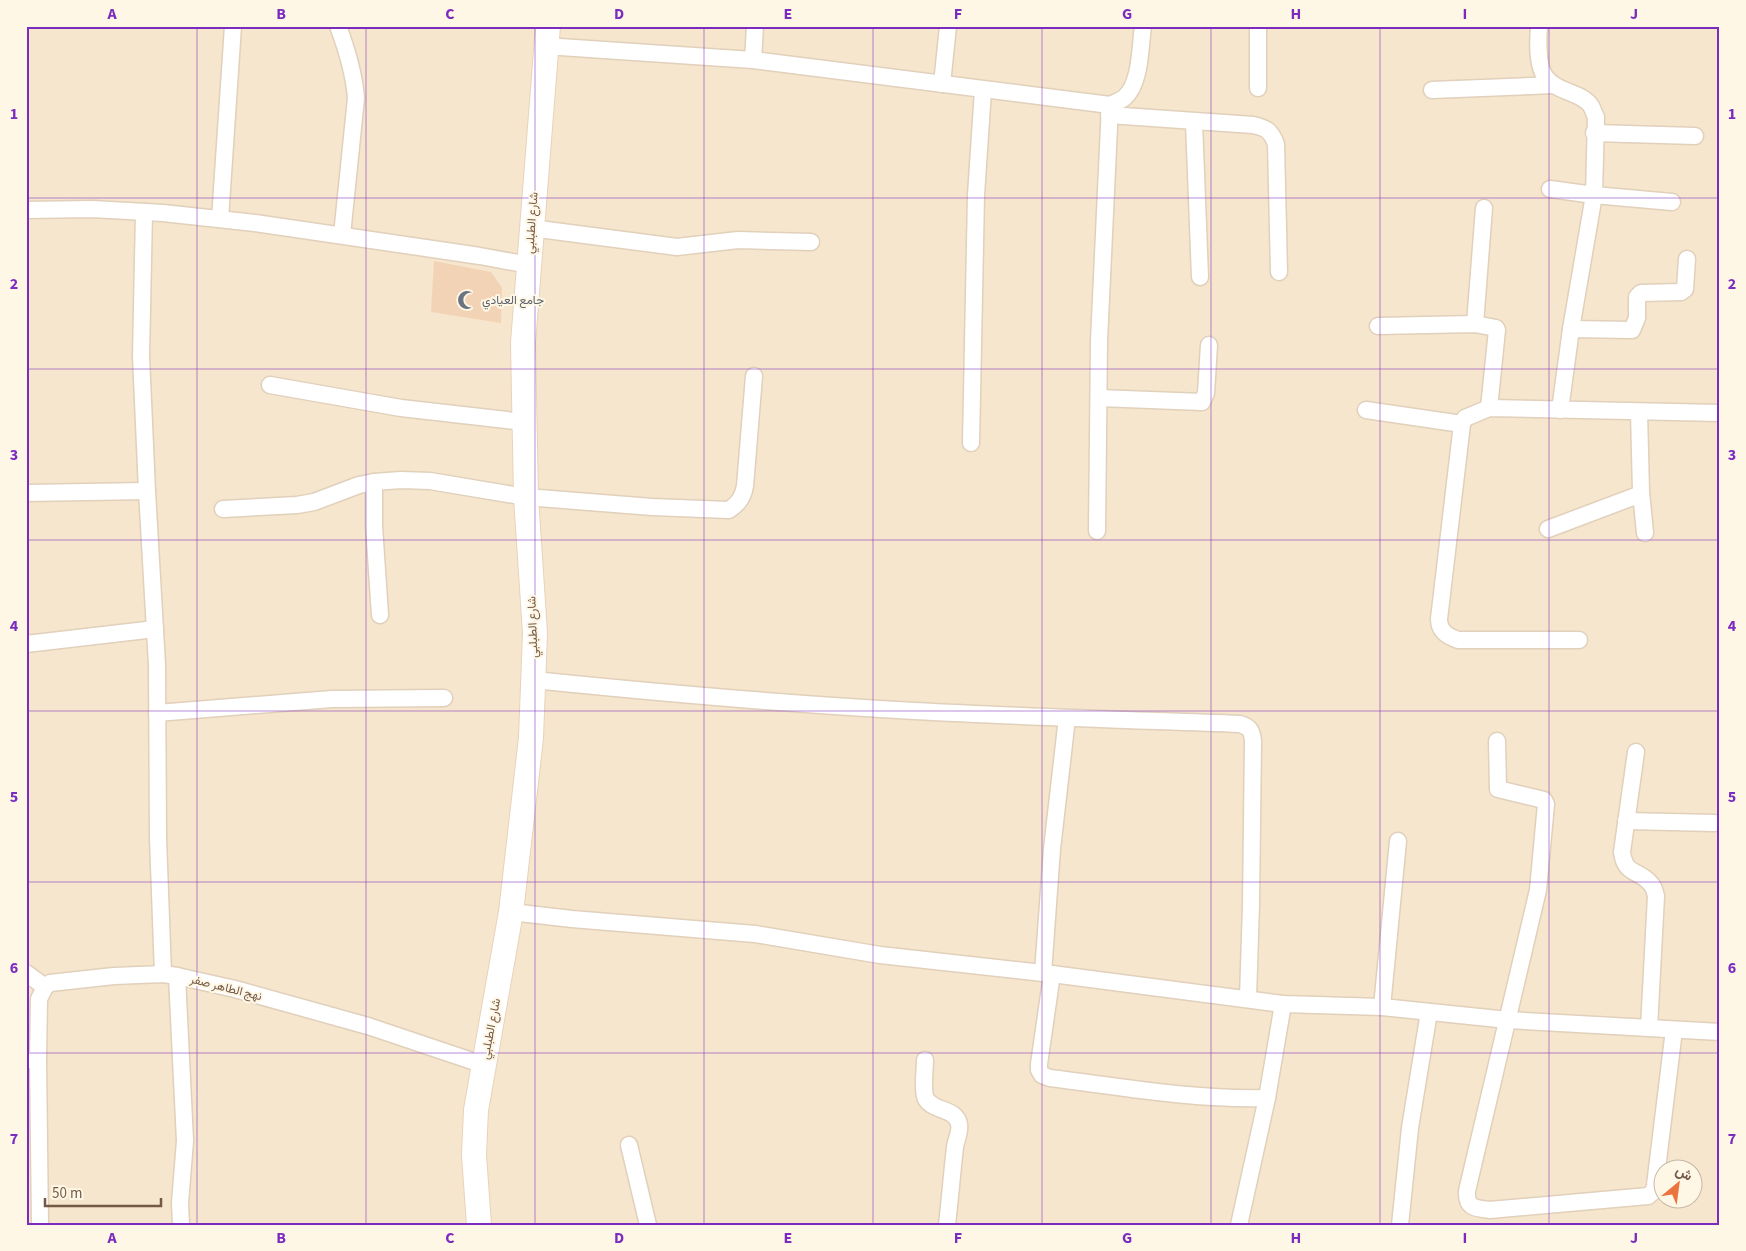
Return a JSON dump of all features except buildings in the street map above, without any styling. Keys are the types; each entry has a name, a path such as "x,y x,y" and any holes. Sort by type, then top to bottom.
{"street":[{"path":"220,219 233,26"},
{"path":"338,26 347,51 356,98 342,235"},
{"path":"753,60 755,26"},
{"path":"942,84 948,26"},
{"path":"1097,531 1101,288 1109,110 1124,98 1134,82 1138,70 1143,26"},
{"path":"1258,26 1258,88"},
{"path":"1539,26 1539,56 1542,71 1554,85 1583,98 1591,106 1596,118 1594,133 1594,195 1571,328 1560,410"},
{"path":"547,36 942,84 1194,122 1253,125 1268,129 1272,133 1276,144 1279,272"},
{"name":"شارع الطبلبي","path":"480,1225 474,1155 476,1110 512,912 526,795 534,680 535,633 526,497 524,343 531,228 547,36"},
{"path":"1432,90 1554,85"},
{"path":"971,444 976,195 983,90"},
{"path":"1194,122 1200,277"},
{"path":"1594,133 1695,136"},
{"path":"1550,189 1672,202"},
{"path":"1475,324 1484,208"},
{"path":"26,210 92,209 220,219 342,235 529,265"},
{"path":"144,212 141,356 146,491 155,629 158,838 185,1140 180,1203 181,1225"},
{"path":"531,228 678,247 738,240 811,242"},
{"path":"1571,328 1632,330 1637,318 1637,297 1641,293 1681,292 1685,289 1686,259"},
{"path":"1378,326 1475,324 1493,327 1497,330 1489,408"},
{"path":"1099,398 1202,402 1206,393 1209,345"},
{"path":"222,509 297,505 314,502 358,485 402,480 430,482 526,497 652,507 729,510 738,504 743,496 745,486 754,376"},
{"path":"270,385 401,408 524,422"},
{"path":"1579,640 1458,640 1443,632 1439,625 1462,424 1465,418 1489,408 1720,412"},
{"path":"1366,410 1462,424"},
{"path":"1639,412 1641,494 1645,533"},
{"path":"374,482 374,526 380,615"},
{"path":"26,493 146,491"},
{"path":"1548,529 1641,494"},
{"path":"26,644 155,629"},
{"path":"534,680 692,695 913,711 1240,724 1246,726 1252,732 1251,905 1248,998"},
{"path":"157,713 332,700 444,698"},
{"path":"1067,718 1052,849 1048,974 1039,1064 1042,1076 1162,1093 1241,1099 1267,1098"},
{"path":"1497,741 1498,789 1544,800 1546,804 1538,890 1467,1191 1467,1199 1470,1204 1475,1208 1490,1210 1648,1196 1652,1194 1655,1186 1674,1030"},
{"path":"1636,752 1622,852 1623,863 1631,871 1642,876 1652,885 1656,896 1649,1028"},
{"path":"1626,821 1715,823"},
{"path":"1382,1007 1398,841"},
{"path":"512,912 581,920 755,934 880,956 1048,974 1248,998 1283,1004 1382,1007 1508,1020 1720,1032"},
{"path":"26,973 45,987 39,999 32,1060 40,1225"},
{"name":"نهج الطاهر صفر","path":"45,987 50,983 58,981 114,976 170,975 235,989 368,1026 484,1064"},
{"path":"1239,1225 1267,1098 1283,1004"},
{"path":"1400,1225 1410,1128 1430,1012"},
{"path":"925,1060 924,1087 926,1099 936,1108 949,1112 960,1125 956,1145 948,1225"},
{"path":"629,1145 648,1225"}],"shaded area":[{"path":"26,26 1720,26 1720,1225 26,1225"}],"place":[{"name":"جامع العيادي","path":"467,300"}]}
